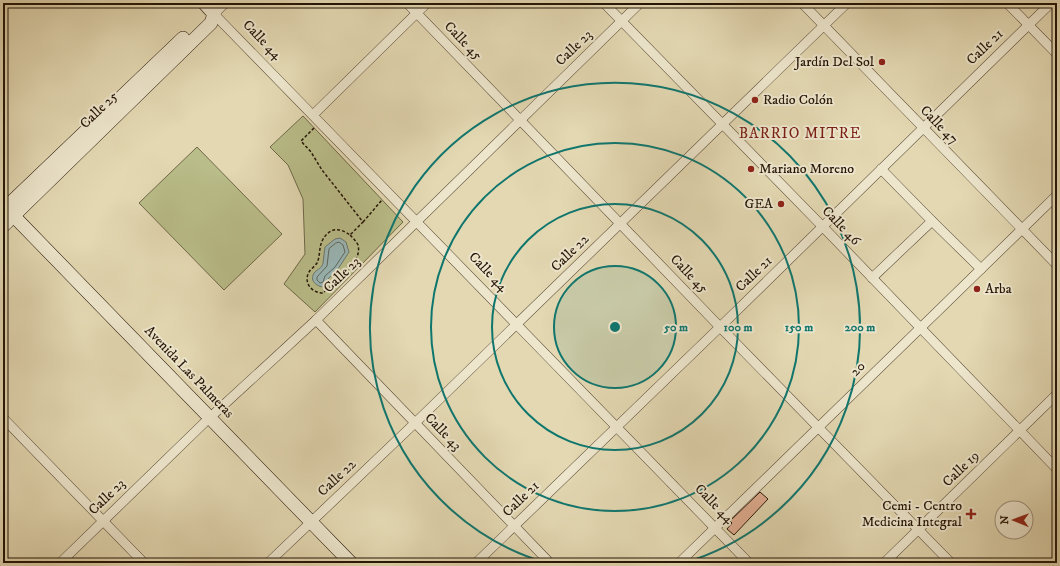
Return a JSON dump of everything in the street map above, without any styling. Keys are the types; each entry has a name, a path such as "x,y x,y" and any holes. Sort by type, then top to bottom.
{"main road":[{"name":"Calle 44","path":"204,3 214,14"},
{"name":"Calle 25","path":"6,214 205,17 214,14"},
{"name":"Avenida Las Palmeras","path":"6,214 308,524 351,563"},
{"name":"Avenida Las Palmeras","path":"308,524 341,563"}],"street":[{"name":"Calle 25","path":"214,14 225,3"},
{"name":"Calle 45","path":"407,3 720,327 951,563"},
{"path":"313,115 427,3"},
{"name":"Calle 46","path":"604,3 823,226 1057,469"},
{"name":"Calle 23","path":"60,563 207,420 316,320 640,3"},
{"name":"Calle 47","path":"802,3 1057,265"},
{"name":"Calle 22","path":"268,563 415,423 846,3"},
{"path":"1007,3 1057,54"},
{"name":"Calle 21","path":"476,563 1051,3"},
{"name":"Calle 44","path":"214,14 749,563"},
{"path":"881,169 981,269"},
{"name":"20","path":"679,563 1057,195"},
{"path":"872,278 932,221"},
{"name":"Calle 43","path":"316,320 550,563"},
{"name":"Calle 19","path":"884,563 1057,394"},
{"path":"3,418 144,563"}],"path":[{"path":"320,122 301,141 311,152 322,170 363,222"},
{"path":"350,235 382,200"},
{"path":"338,229 350,235 358,246 357,254 353,263 346,273 323,293 315,293 310,288 307,281 308,273 317,262 320,253 320,245 324,236 331,231 338,229"}],"green space":[{"path":"303,116 403,222 315,312 284,284 305,254 303,199 288,165 270,147"},
{"path":"197,147 282,234 224,290 139,203"}],"water":[{"path":"340,238 346,242 349,252 338,269 328,279 324,287 319,286 312,278 315,272 322,265 325,247 335,239"}],"building":[{"path":"760,492 768,499 734,535 727,529 732,523 730,521"}],"place":[{"name":"Jardín Del Sol","path":"882,62"},
{"name":"Radio Colón","path":"755,100"},
{"name":"Mariano Moreno","path":"751,169"},
{"name":"GEA","path":"781,204"},
{"name":"Arba","path":"977,289"},
{"name":"Cemi - Centro Medicina Integral","path":"971,514"}],"district":[{"name":"BARRIO MITRE","path":"800,133"}]}
